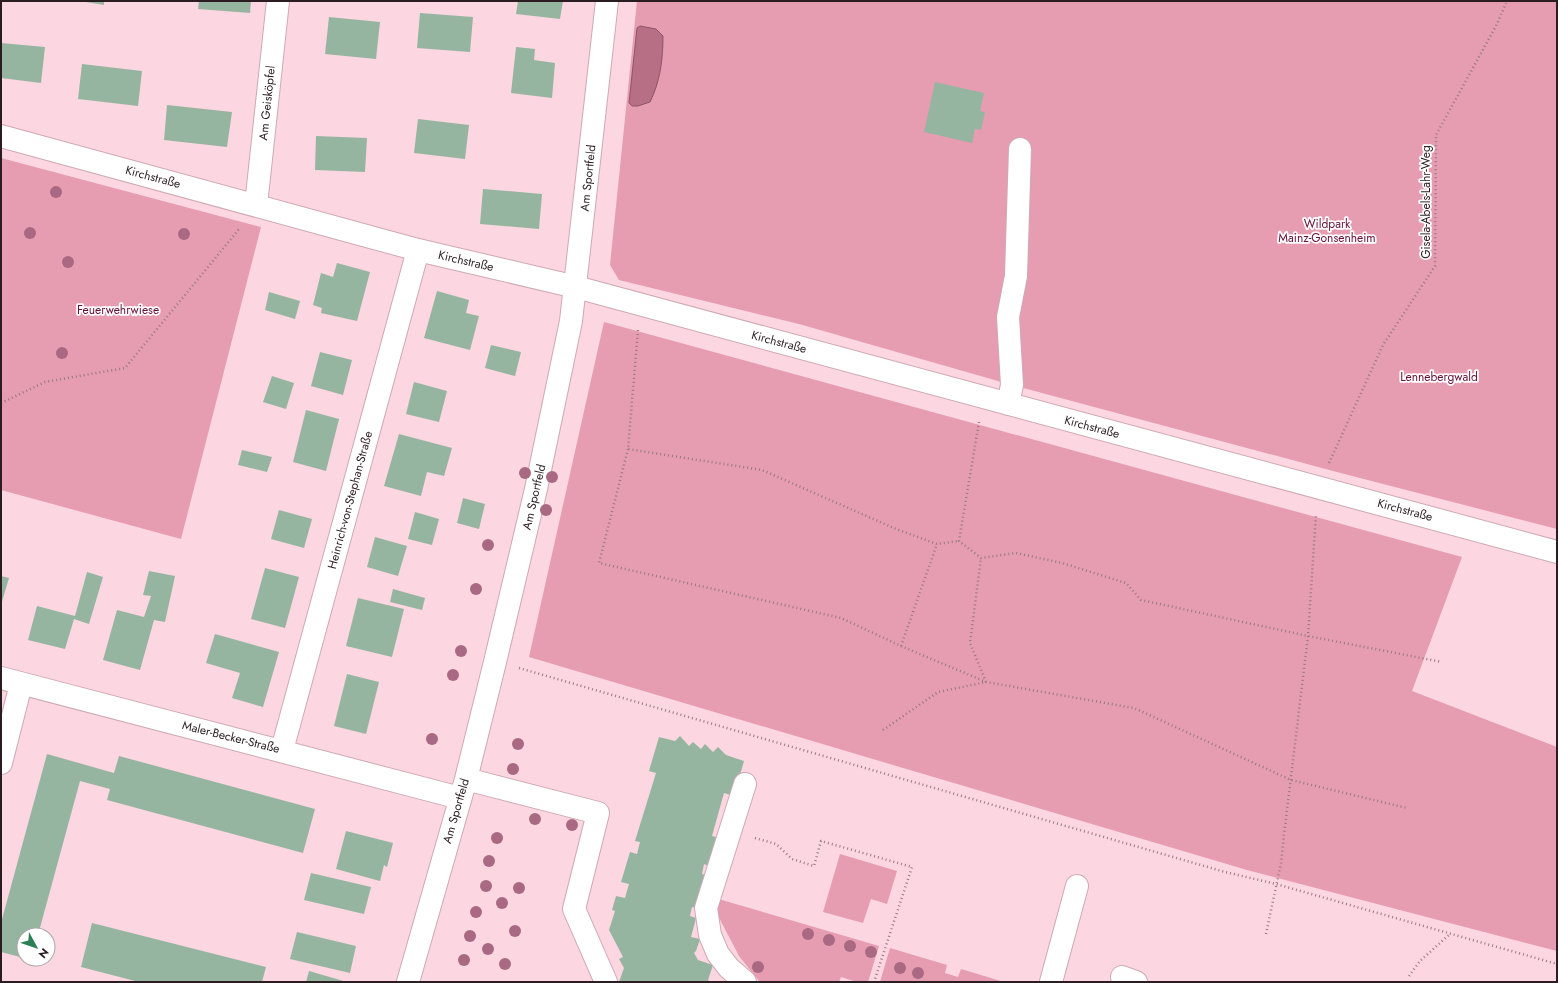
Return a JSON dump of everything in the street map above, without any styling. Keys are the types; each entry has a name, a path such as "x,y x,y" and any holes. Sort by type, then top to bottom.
{"street":[{"name":"Am Geisköpfel","path":"252,204 278,1"},
{"name":"Am Sportfeld","path":"408,982 463,788 536,489 571,321 607,1"},
{"name":"Kirchstraße","path":"1,136 418,250 576,287 1318,486 1557,552"},
{"path":"1008,404 1012,385 1008,317 1016,276 1020,149"},
{"name":"Heinrich-von-Stephan-Straße","path":"282,750 418,250"},
{"name":"Maler-Becker-Straße","path":"1,678 282,750 463,788 598,813 574,909 606,982"},
{"path":"1,762 22,684"},
{"path":"745,784 706,908 710,935 718,954 729,968 745,982"},
{"path":"1050,982 1077,886"}],"path":[{"name":"Gisela-Abels-Lahr-Weg","path":"1318,486 1383,345 1435,266 1436,135 1496,26 1507,1"},
{"path":"1,403 45,382 125,368 242,226 252,204"},
{"path":"639,324 628,449 599,563 841,618 901,646 986,682 1134,708 1291,780 1407,808"},
{"path":"959,541 980,416"},
{"path":"628,449 762,470 896,529 937,544 959,541 981,558 1016,553 1062,563 1126,583 1141,600 1308,636 1442,662"},
{"path":"1266,934 1276,884 1291,780 1308,636 1318,486"},
{"path":"901,646 937,544"},
{"path":"981,558 970,642 986,682"},
{"path":"515,667 1225,872 1276,884 1557,964"},
{"path":"883,730 938,692 986,682"},
{"path":"730,831 776,844 792,859 814,866 821,841 912,867 874,982"},
{"path":"1410,976 1420,961 1450,934"}],"green space":[{"name":"Wildpark Mainz-Gonsenheim","path":"637,1 1557,1 1557,529 1012,385 799,324 619,280 610,265"},
{"name":"Feuerwehrwiese","path":"1,158 261,227 181,539 1,490"},
{"path":"604,322 1462,557 1412,691 1557,747 1557,951 1247,870 529,657"},
{"path":"840,854 897,871 887,904 871,899 863,923 823,912"},
{"path":"715,898 879,946 868,982 857,982 841,977 839,982 759,981 739,956 713,906"},
{"path":"890,948 947,965 945,973 958,977 961,969 1004,982 880,982"}],"shaded area":[{"path":"640,26 656,29 663,36 662,62 659,79 650,102 638,106 632,106 629,103 637,28"}],"building":[{"path":"80,1 104,1 104,5"},
{"path":"199,1 251,1 250,13 198,9"},
{"path":"518,1 563,1 560,19 516,14"},
{"path":"420,13 473,17 470,52 417,48"},
{"path":"329,17 380,22 376,59 325,54"},
{"path":"1,43 45,47 41,83 1,78"},
{"path":"516,47 535,49 534,60 555,63 552,98 511,93"},
{"path":"82,64 142,71 138,106 78,99"},
{"path":"935,82 984,93 980,111 985,112 981,130 975,129 972,143 924,132"},
{"path":"167,105 232,112 227,147 164,140"},
{"path":"418,119 469,125 465,159 414,153"},
{"path":"316,136 367,138 365,172 315,170"},
{"path":"483,189 542,194 539,229 480,224"},
{"path":"337,263 370,272 357,321 321,313 322,308 313,305 321,273 333,277"},
{"path":"437,291 469,300 466,313 479,316 470,350 424,338"},
{"path":"269,292 300,301 295,319 265,310"},
{"path":"491,345 521,352 515,376 485,368"},
{"path":"320,352 352,360 343,395 311,386"},
{"path":"272,376 294,383 286,409 263,402"},
{"path":"414,382 447,391 439,422 406,414"},
{"path":"306,410 339,419 326,471 293,462"},
{"path":"399,434 452,448 444,476 427,472 421,496 384,486"},
{"path":"242,450 272,457 267,472 238,465"},
{"path":"463,498 485,504 479,529 457,523"},
{"path":"279,510 312,519 304,548 271,539"},
{"path":"415,512 439,519 432,545 408,539"},
{"path":"375,537 407,546 398,576 367,567"},
{"path":"265,568 299,577 285,628 251,619"},
{"path":"149,571 175,576 165,622 154,620 140,670 103,660 117,610 144,617 151,596 143,595"},
{"path":"87,572 103,577 89,624 74,619 65,649 28,640 37,606 75,616"},
{"path":"1,576 9,578 1,605"},
{"path":"393,589 425,598 422,610 390,602"},
{"path":"358,598 404,609 392,657 346,646"},
{"path":"215,634 279,652 263,707 232,698 240,673 206,663"},
{"path":"347,674 379,682 366,734 334,726"},
{"path":"680,736 689,746 693,742 701,749 705,744 713,752 718,747 726,755 744,761 734,796 724,793 712,836 716,837 708,866 704,864 702,874 706,875 696,908 692,907 690,916 696,918 691,937 700,939 694,953 698,960 713,965 708,980 710,982 619,982 624,968 619,959 623,957 609,930 615,911 612,910 616,896 625,898 629,884 621,882 630,852 637,854 640,842 635,841 656,773 649,771 659,737 675,741"},
{"path":"47,754 114,773 119,756 315,809 303,853 107,800 110,789 80,781 40,927 16,927 16,956 1,952 1,923"},
{"path":"346,831 393,843 387,867 384,865 380,881 336,869"},
{"path":"311,873 371,887 364,914 304,900"},
{"path":"92,923 266,967 262,982 139,982 81,967"},
{"path":"297,932 356,946 350,973 290,959"},
{"path":"309,971 347,982 306,982"}],"park label":[{"name":"Lennebergwald","path":"1439,377"}]}
